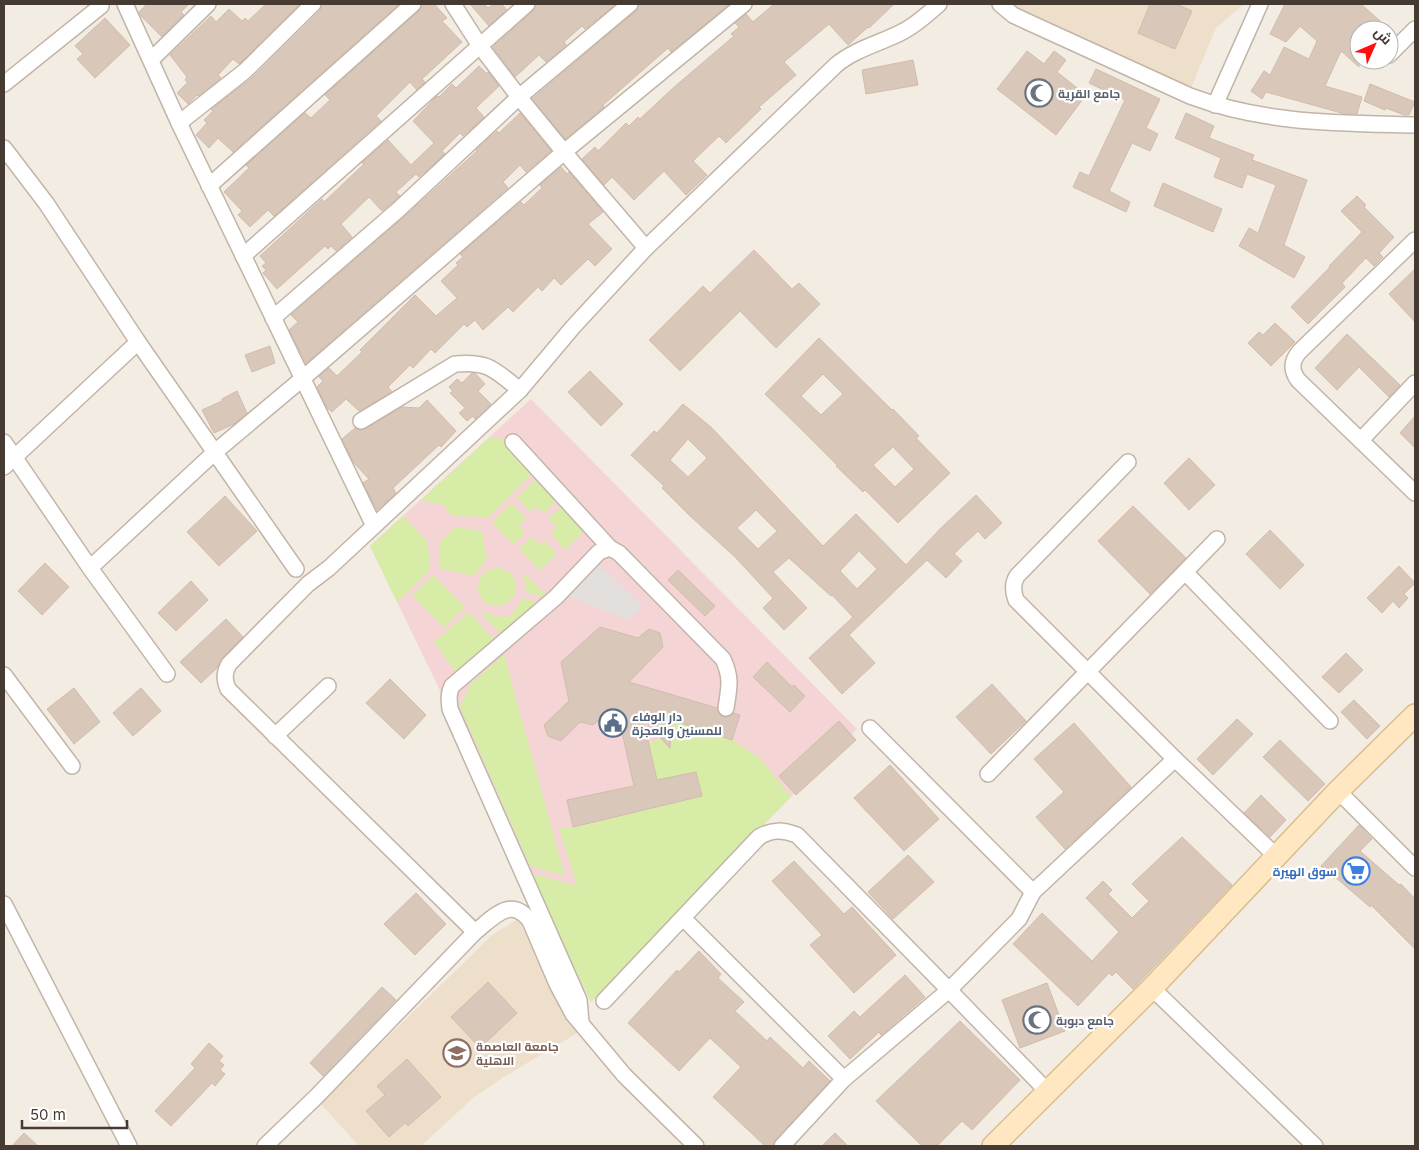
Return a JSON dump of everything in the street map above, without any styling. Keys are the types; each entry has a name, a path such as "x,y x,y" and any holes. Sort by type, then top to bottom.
{"street":[{"path":"125,4 302,380 374,526"},
{"path":"150,60 208,4"},
{"path":"179,122 245,71 313,4"},
{"path":"210,186 413,4"},
{"path":"453,4 480,46 519,97 646,248"},
{"path":"243,256 527,4"},
{"path":"273,318 398,210 519,97 630,4"},
{"path":"90,568 215,452 302,380 564,152 744,4"},
{"path":"476,932 228,689 225,671 229,664 308,584 329,568 520,390 573,327 646,248 843,60 902,32 918,22 939,4"},
{"path":"1000,4 1013,15 1190,96 1215,105 1248,114 1310,122 1415,125"},
{"path":"1215,105 1260,4"},
{"path":"4,84 101,6"},
{"path":"1399,46 1415,29"},
{"path":"4,148 46,203 138,342 296,569"},
{"path":"1415,240 1294,358 1292,366 1298,380 1415,493"},
{"path":"9,462 138,342"},
{"path":"361,421 455,364 473,362 488,366 520,390"},
{"path":"1361,440 1415,383"},
{"path":"4,442 9,462 90,568 167,674"},
{"path":"513,442 610,548 619,553 723,660 728,668 731,682 726,708"},
{"path":"1128,462 1017,576 1013,584 1016,600 1276,856"},
{"path":"988,774 1217,539"},
{"path":"581,1022 579,1000 450,709 448,698 452,686 556,597 600,552 610,548"},
{"path":"1185,572 1330,721"},
{"path":"4,675 72,766"},
{"path":"276,736 328,686"},
{"path":"993,1146 1152,988 1338,791 1415,715"},
{"path":"870,728 1033,892"},
{"path":"782,1146 844,1079 948,990 1019,919 1033,892 1175,758"},
{"path":"1338,791 1415,868"},
{"path":"604,1002 759,837 769,832 782,830 797,834 1048,1092"},
{"path":"4,904 129,1146"},
{"path":"265,1146 316,1097 476,932 502,911 518,909 530,922 573,1014 624,1075 696,1146"},
{"path":"683,918 844,1079"},
{"path":"1152,988 1315,1146"}],"shaded area":[{"path":"1017,4 1244,4 1216,28 1191,88 1015,8"},
{"path":"531,399 857,729 591,1002 370,546"},
{"path":"591,557 639,602 640,610 628,620 554,590"},
{"name":"جامعة العاصمة الاهلية","path":"518,919 581,1031 507,1075 473,1098 421,1146 359,1146 320,1103 492,935"}],"green space":[{"path":"489,438 504,439 533,473 489,517 451,516 444,505 421,500"},
{"path":"536,479 557,500 544,513 537,506 531,512 517,498"},
{"path":"511,503 526,518 519,526 525,533 513,544 492,523"},
{"path":"561,507 585,530 565,550 551,534 557,527 548,518"},
{"path":"403,516 428,542 430,570 397,602 370,546"},
{"path":"455,527 482,531 487,559 474,576 439,568 439,543"},
{"path":"531,537 539,545 544,540 557,554 540,570 519,549"},
{"path":"497,568 510,574 516,587 510,600 497,606 484,600 478,587 484,574"},
{"path":"523,572 549,598 525,592"},
{"path":"433,575 465,607 444,628 412,595"},
{"path":"523,598 543,604 505,638 480,612 501,617 511,616"},
{"path":"469,612 498,644 461,679 434,642"},
{"path":"504,654 565,876 530,866 460,707 470,685"},
{"path":"674,721 732,740 760,758 791,797 591,1002 530,876 541,876 577,886 559,828 577,827 701,796 696,772 657,780 649,743 661,738 670,748"}],"building":[{"path":"147,4 189,4 181,12 184,15 162,37 139,12"},
{"path":"266,4 300,4 239,64 233,59 218,75 221,78 188,104 177,93 188,82 185,80 187,77 170,55 211,16 216,22 229,9 242,21 245,18 248,21"},
{"path":"322,4 399,4 233,152 218,138 209,148 196,135 207,123 204,120 213,111 211,109 252,78 320,11"},
{"path":"422,4 434,4 447,18 442,21 462,42 422,79 425,82 417,90 410,82 376,116 381,121 274,216 268,210 250,227 238,215 242,211 224,192 249,168 246,165 305,113 311,118 330,100 325,95 419,11"},
{"path":"470,4 484,4 488,8 494,4 502,4 507,10 489,26"},
{"path":"536,4 616,4 585,29 582,26 564,42 566,45 546,62 539,55 515,77 493,47 533,11"},
{"path":"639,4 730,4 671,52 668,48 603,105 604,107 565,139 532,99 636,11"},
{"path":"774,4 894,4 848,45 829,24 784,62 796,75 759,107 761,109 726,143 719,136 693,161 707,175 686,195 664,171 634,200 612,177 604,185 582,159 595,147 598,151 626,123 629,126 638,117 640,119 734,36 731,34 739,27 735,23 746,14 753,22"},
{"path":"1150,4 1176,4 1192,11 1175,49 1138,33"},
{"path":"1285,4 1361,4 1379,20 1349,20 1349,58 1341,51 1325,86 1362,97 1357,114 1345,114 1266,92 1262,99 1251,91 1264,71 1270,75 1284,47 1309,59 1317,41 1300,26 1286,42 1270,34"},
{"path":"105,18 130,45 95,78 77,59 83,54 75,46"},
{"path":"1027,51 1044,64 1054,51 1066,60 1057,72 1086,95 1056,135 997,89"},
{"path":"913,60 918,85 866,94 862,70"},
{"path":"479,66 487,74 488,72 499,86 476,108 484,117 463,136 460,133 442,151 445,154 419,177 416,174 396,192 400,196 382,211 369,197 341,224 352,237 336,251 331,246 328,249 325,246 277,289 263,273 266,270 262,266 266,263 260,256 322,199 324,202 364,164 362,163 388,140 411,165 434,143 413,121 437,96 439,97 452,84 456,88"},
{"path":"1096,69 1160,99 1146,128 1158,134 1150,151 1132,143 1109,191 1130,202 1126,212 1073,187 1080,172 1089,176 1125,100 1089,83"},
{"path":"1370,84 1415,102 1409,115 1386,108 1385,110 1364,101"},
{"path":"520,113 551,151 526,172 520,165 503,182 508,188 306,363 289,330 298,322 291,315 404,217 497,131 499,133"},
{"path":"1186,113 1214,126 1209,138 1254,155 1252,160 1307,180 1284,245 1305,257 1294,278 1239,246 1249,228 1258,233 1276,185 1247,174 1242,188 1214,177 1221,158 1175,138"},
{"path":"561,167 567,174 569,172 603,212 588,224 612,249 595,266 588,259 561,285 554,278 542,291 538,287 513,312 508,307 483,330 475,320 467,327 464,324 435,353 431,349 413,368 410,365 388,387 392,392 359,411 346,399 332,412 327,408 317,387 323,381 319,377 329,368 337,376 415,295 436,316 457,298 441,281 458,265 456,263 463,257 460,254 521,202 524,205 542,188 540,185"},
{"path":"1163,183 1222,209 1213,232 1154,206"},
{"path":"1357,196 1366,205 1364,207 1394,237 1379,253 1383,257 1374,266 1366,258 1342,283 1345,287 1308,324 1291,307 1362,232 1341,211"},
{"path":"754,250 792,289 799,283 820,304 776,348 740,311 680,371 649,340 703,286 710,293"},
{"path":"1415,269 1415,322 1389,294"},
{"path":"1275,323 1295,342 1271,366 1248,343 1259,332 1263,335"},
{"path":"1347,334 1400,385 1389,397 1359,367 1337,390 1315,368"},
{"path":"819,338 893,409 919,436 916,438 950,473 898,523 865,490 863,492 836,466 765,394","holes":["823,374 843,394 821,415 801,396","893,447 914,469 895,487 873,465"]},
{"path":"270,346 275,363 252,372 245,355"},
{"path":"590,371 623,404 601,426 568,392"},
{"path":"472,373 475,373 485,384 478,391 491,404 475,419 473,416 467,421 459,413 465,408 450,393 453,391 449,387 457,379 462,383"},
{"path":"237,391 247,413 234,424 214,433 202,410 222,401 222,399"},
{"path":"427,400 456,431 441,447 439,445 393,488 396,493 377,510 363,483 369,479 354,463 342,439 355,428 365,429 402,407 419,408"},
{"path":"683,404 712,428 823,546 856,514 906,565 976,495 1002,523 985,539 978,531 962,546 954,554 962,561 946,578 927,560 849,635 875,663 842,694 809,658 853,617 832,595 789,558 773,572 807,608 784,630 763,608 773,598 735,557 688,514 662,488 664,486 631,455 654,431 657,433","holes":["688,439 707,458 688,477 670,460","756,510 777,531 758,549 737,528","859,551 877,569 857,589 840,571"]},
{"path":"1415,416 1415,448 1400,433"},
{"path":"1189,458 1215,485 1189,510 1164,483"},
{"path":"225,496 257,531 219,566 187,532"},
{"path":"1133,506 1186,558 1150,594 1098,541"},
{"path":"1270,530 1304,565 1280,589 1246,554"},
{"path":"45,563 69,587 42,615 18,591"},
{"path":"1399,566 1415,583 1404,594 1408,598 1399,608 1393,601 1382,613 1367,598"},
{"path":"678,570 715,606 705,616 668,580"},
{"path":"191,581 208,600 176,631 158,613"},
{"path":"226,619 243,637 222,658 217,668 201,683 180,662"},
{"path":"600,627 638,638 649,629 660,633 663,647 629,682 717,708 720,715 724,717 730,717 734,713 740,715 732,740 671,720 670,748 643,719 657,780 696,772 702,796 573,827 567,800 634,786 618,714 602,718 593,725 580,722 561,741 548,736 544,725 569,701 561,662"},
{"path":"1346,653 1363,670 1339,693 1322,677"},
{"path":"767,662 792,687 794,685 805,696 790,712 753,677"},
{"path":"390,679 426,715 404,739 366,703"},
{"path":"992,684 1026,721 991,754 956,717"},
{"path":"74,688 100,722 74,744 47,709"},
{"path":"141,688 161,711 133,736 113,713"},
{"path":"1354,700 1380,726 1367,739 1341,712"},
{"path":"1237,719 1253,734 1213,775 1197,759"},
{"path":"839,721 856,740 796,795 779,776"},
{"path":"1074,723 1131,787 1065,849 1036,817 1064,792 1034,759"},
{"path":"1280,740 1325,784 1308,801 1263,757"},
{"path":"890,765 939,819 904,851 854,798"},
{"path":"1261,795 1286,820 1270,837 1244,813"},
{"path":"1359,825 1372,839 1360,851 1399,885 1401,884 1415,899 1415,949 1371,905 1370,907 1335,877 1334,879 1321,866"},
{"path":"1182,837 1232,885 1133,989 1116,972 1112,976 1109,973 1078,1006 1013,944 1042,913 1092,961 1119,932 1086,898 1103,881 1112,890 1108,894 1132,918 1149,901 1132,884"},
{"path":"908,855 934,882 893,919 868,892"},
{"path":"794,861 844,914 852,907 896,955 854,993 810,945 822,935 772,881"},
{"path":"416,893 446,924 415,955 384,924"},
{"path":"699,951 721,974 718,978 744,1002 735,1011 767,1041 770,1037 803,1068 809,1061 830,1081 775,1140 772,1146 765,1146 713,1097 741,1067 710,1038 679,1071 628,1023 677,970 679,972"},
{"path":"905,975 925,997 881,1035 879,1032 850,1059 828,1036 854,1011 860,1017"},
{"path":"488,982 517,1013 480,1048 451,1017"},
{"path":"1047,983 1065,1031 1020,1048 1002,1000"},
{"path":"382,987 396,1000 323,1076 310,1063"},
{"path":"960,1021 1020,1080 972,1130 962,1121 937,1146 922,1146 876,1101"},
{"path":"209,1043 223,1056 219,1061 224,1065 220,1070 225,1074 215,1086 212,1083 171,1126 155,1111 195,1068 191,1064"},
{"path":"407,1059 441,1097 408,1126 405,1123 389,1137 366,1111 385,1095 377,1086"},
{"path":"24,1133 38,1146 12,1146"},
{"path":"835,1133 848,1146 822,1146"}],"place":[{"name":"جامع القرية","path":"1039,93"},
{"name":"دار الوفاء للمسنين والعجزة","path":"613,723"},
{"name":"سوق الهيرة","path":"1356,871"},
{"name":"جامع دبوبة","path":"1037,1020"},
{"name":"جامعة العاصمة الاهلية","path":"457,1053"}]}
